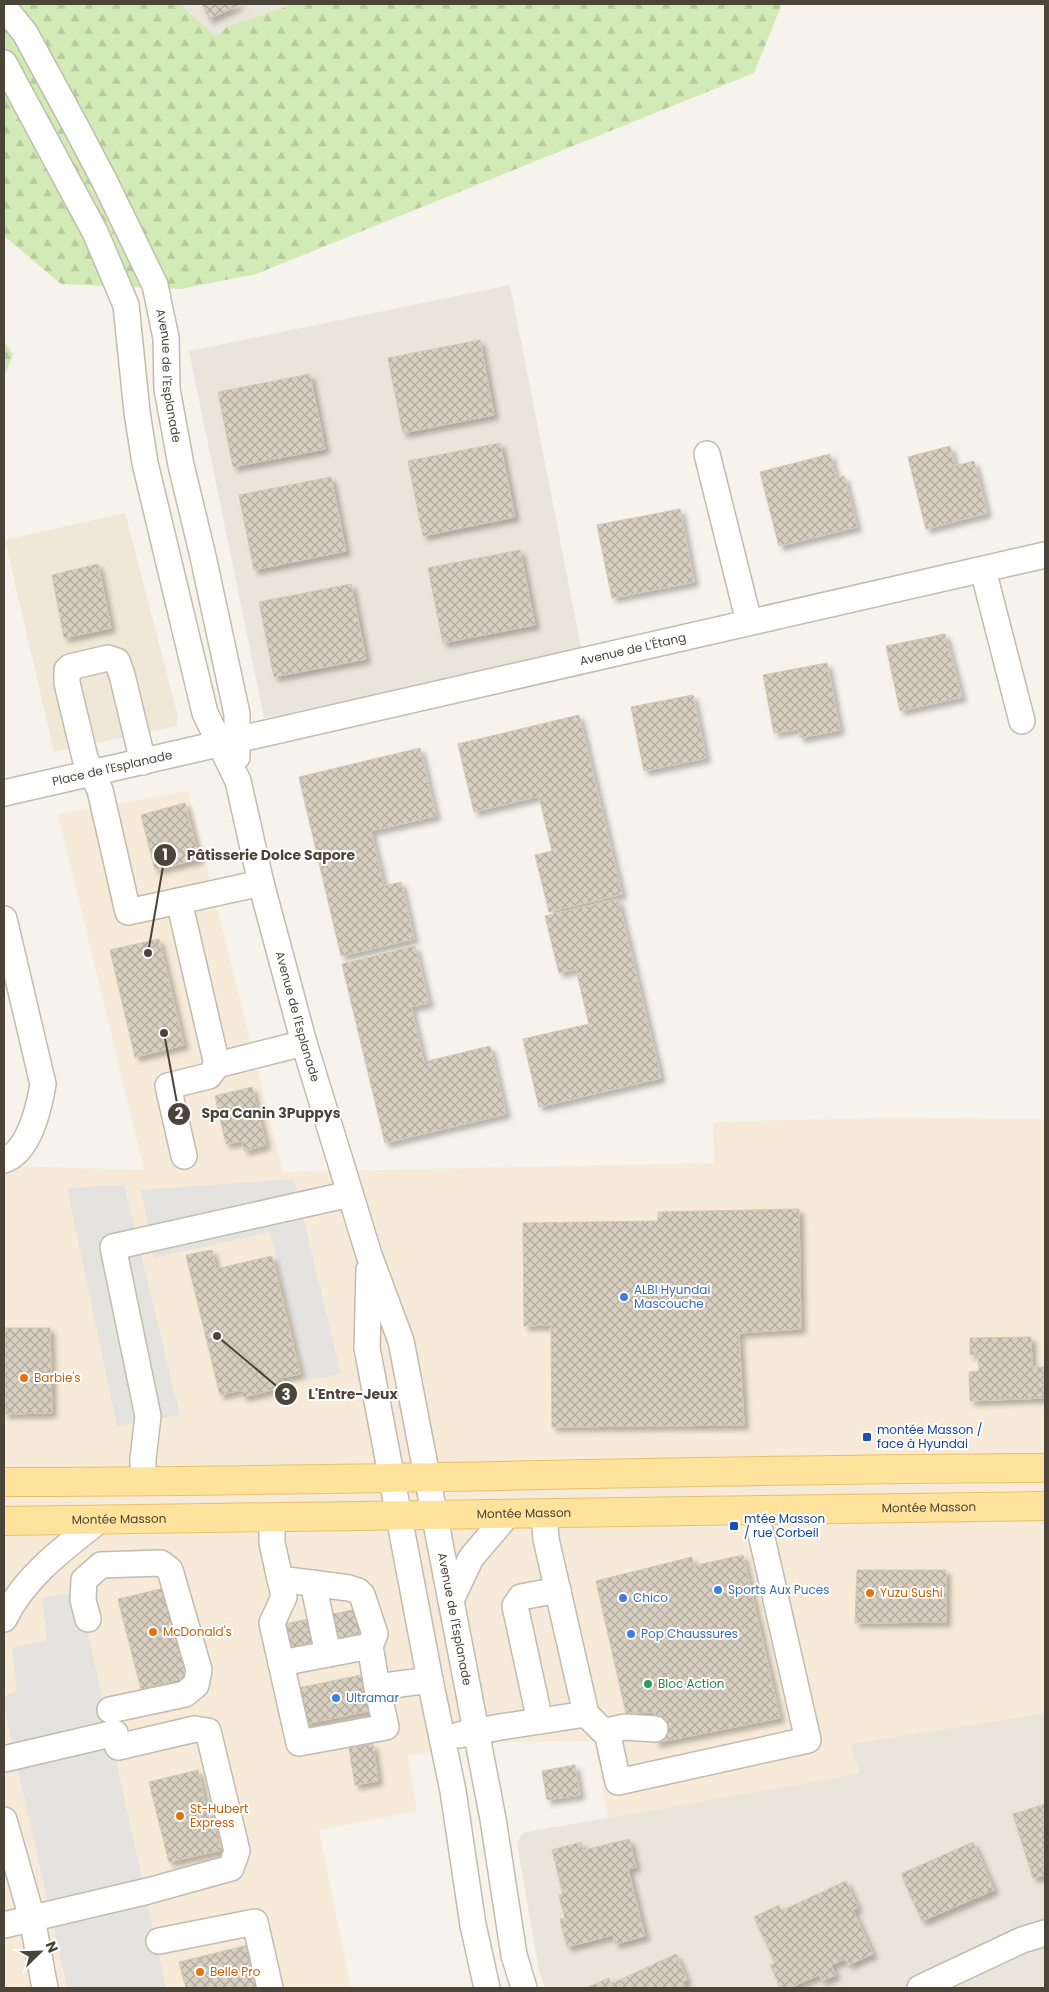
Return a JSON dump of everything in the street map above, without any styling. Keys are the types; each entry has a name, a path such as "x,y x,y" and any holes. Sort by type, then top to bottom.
{"main road":[{"path":"4,1482 392,1478 925,1468 1045,1468"},
{"name":"Montée Masson","path":"4,1521 1045,1506"}],"street":[{"name":"Avenue de l'Esplanade","path":"4,6 25,33 75,125 155,285 166,338 167,389 179,456 237,714 229,743"},
{"name":"Avenue de l'Esplanade","path":"4,63 95,232 114,272 126,305 137,412 145,463 205,713 229,743 261,883 304,1043 369,1255 401,1341 493,1819 514,1955 524,1988"},
{"path":"707,454 749,622"},
{"name":"Avenue de L'Étang","path":"229,743 260,734 1045,555"},
{"path":"984,570 1022,720"},
{"path":"143,762 120,668 113,659 101,659 70,667 67,670 66,676 85,758 100,790 128,912 261,883"},
{"name":"Place de l'Esplanade","path":"4,793 229,743"},
{"path":"179,901 217,1065"},
{"path":"4,919 42,1084 39,1106 22,1148 4,1160"},
{"path":"184,1156 168,1086 209,1076 217,1065 304,1043"},
{"path":"143,1481 143,1459 148,1416 113,1247 350,1194"},
{"name":"Avenue de l'Esplanade","path":"369,1255 367,1348 453,1791 473,1925 488,1988"},
{"path":"544,1513 546,1539 586,1714 593,1723 606,1731 610,1741 618,1782 808,1740 759,1525 758,1510"},
{"path":"451,1600 471,1558 509,1513"},
{"path":"272,1518 272,1543 280,1579 284,1597 272,1623 299,1743 386,1727 370,1646 375,1634 362,1594 353,1589 280,1579"},
{"path":"4,1619 29,1581 57,1554 101,1519"},
{"path":"4,1759 114,1730 185,1694 196,1684 198,1670 170,1570 161,1563 101,1566 84,1580 83,1600 88,1618"},
{"path":"313,1583 328,1654"},
{"path":"540,1721 515,1606 521,1597 558,1590"},
{"path":"281,1663 370,1646"},
{"path":"378,1687 430,1680"},
{"path":"442,1738 586,1714"},
{"path":"606,1731 625,1727 655,1728"},
{"path":"4,1925 148,1891 231,1868 237,1851 208,1731 195,1729 114,1730"},
{"path":"4,1820 32,1918 45,1988"},
{"path":"158,1941 255,1922 270,1988"},
{"path":"920,1988 1022,1940 1045,1933"}],"shaded area":[{"path":"180,4 297,4 216,37"},
{"path":"510,285 582,652 264,718 189,351"},
{"path":"125,513 177,713 177,726 54,752 5,540"},
{"path":"188,791 283,1172 714,1163 713,1122 886,1118 1045,1119 1045,1713 850,1744 858,1774 608,1818 594,1741 510,1742 408,1755 417,1811 319,1830 351,1988 4,1988 4,1166 144,1170 58,814"},
{"path":"294,1179 341,1374 305,1381 270,1232 154,1258 141,1190"},
{"path":"124,1185 180,1415 117,1426 67,1188"},
{"path":"79,1592 166,1988 67,1988 4,1707 4,1696 17,1691 12,1648 47,1640 42,1598"},
{"path":"1045,1713 1045,1988 545,1988 539,1970 517,1844 522,1833 859,1773 850,1744"}],"green space":[{"path":"4,4 180,4 216,37 227,27 295,4 782,4 754,73 256,274 181,289 61,284 4,236"},
{"path":"4,341 13,354 4,378"}],"building":[{"path":"202,4 241,4 209,19"},
{"path":"480,340 494,415 403,433 388,358"},
{"path":"310,374 325,449 233,467 218,392"},
{"path":"500,443 515,517 423,536 408,461"},
{"path":"950,446 955,466 974,461 987,513 926,529 908,457"},
{"path":"830,454 836,478 844,476 857,527 779,546 760,472"},
{"path":"331,477 346,551 254,570 239,495"},
{"path":"680,509 694,582 612,598 597,525"},
{"path":"520,550 535,625 443,643 428,568"},
{"path":"98,564 111,628 64,638 52,575"},
{"path":"351,584 366,659 274,677 259,602"},
{"path":"945,634 962,697 900,711 886,646"},
{"path":"827,663 840,730 800,738 798,729 774,733 763,675"},
{"path":"693,695 706,758 644,771 631,707"},
{"path":"579,715 622,894 549,912 535,855 552,851 539,796 474,812 458,744"},
{"path":"420,748 436,816 371,831 384,886 401,882 414,939 341,956 299,777"},
{"path":"185,803 199,859 155,870 141,815"},
{"path":"618,899 661,1078 539,1107 523,1039 589,1024 576,969 559,973 545,916"},
{"path":"159,939 184,1045 135,1057 110,950"},
{"path":"415,946 429,1003 411,1007 424,1062 490,1046 506,1114 385,1143 342,964"},
{"path":"252,1087 266,1145 244,1151 242,1141 226,1144 215,1096"},
{"path":"799,1209 801,1329 739,1333 744,1425 552,1427 551,1325 524,1326 523,1223 658,1221 658,1212"},
{"path":"212,1250 216,1269 272,1256 300,1374 282,1378 285,1387 243,1397 241,1390 220,1395 186,1255"},
{"path":"4,1328 50,1328 52,1413 4,1414"},
{"path":"1031,1337 1032,1367 1045,1367 1045,1398 970,1401 969,1372 979,1371 978,1354 970,1355 970,1338"},
{"path":"743,1555 780,1718 655,1743 655,1712 626,1713 596,1581 692,1557 693,1566"},
{"path":"857,1570 946,1570 946,1622 855,1623"},
{"path":"169,1587 191,1676 141,1689 118,1599"},
{"path":"367,1607 371,1631 285,1649 280,1625"},
{"path":"366,1674 374,1710 305,1724 298,1688"},
{"path":"373,1744 378,1781 355,1785 349,1748"},
{"path":"575,1765 580,1795 547,1800 542,1771"},
{"path":"198,1770 205,1802 210,1801 222,1850 169,1862 149,1782"},
{"path":"1045,1804 1045,1875 1033,1878 1013,1814"},
{"path":"629,1839 636,1867 628,1869 645,1936 615,1944 613,1935 567,1947 560,1919 565,1918 559,1895 563,1894 552,1850 581,1842 584,1850"},
{"path":"973,1842 994,1890 922,1921 901,1874"},
{"path":"846,1881 858,1908 853,1910 873,1954 848,1965 845,1959 831,1965 836,1975 822,1981 819,1975 789,1988 781,1988 770,1965 775,1963 754,1917 779,1905 781,1911"},
{"path":"248,1945 259,1988 186,1988 179,1962"},
{"path":"676,1954 687,1980 683,1982 685,1988 586,1988 609,1978 611,1984"}],"place":[{"name":"Pâtisserie Dolce Sapore","path":"148,953"},
{"name":"Spa Canin 3Puppys","path":"164,1033"},
{"name":"ALBI Hyundai Mascouche","path":"624,1297"},
{"name":"L'Entre-Jeux","path":"217,1336"},
{"name":"Barbie's","path":"24,1378"},
{"name":"montée Masson / face à Hyundai","path":"867,1437"},
{"name":"mtée Masson / rue Corbeil","path":"734,1526"},
{"name":"Sports Aux Puces","path":"718,1590"},
{"name":"Yuzu Sushi","path":"870,1593"},
{"name":"Chico","path":"623,1598"},
{"name":"McDonald's","path":"153,1632"},
{"name":"Pop Chaussures","path":"631,1634"},
{"name":"Bloc Action","path":"648,1684"},
{"name":"Ultramar","path":"336,1698"},
{"name":"St-Hubert Express","path":"180,1816"},
{"name":"Belle Pro","path":"200,1972"}]}
